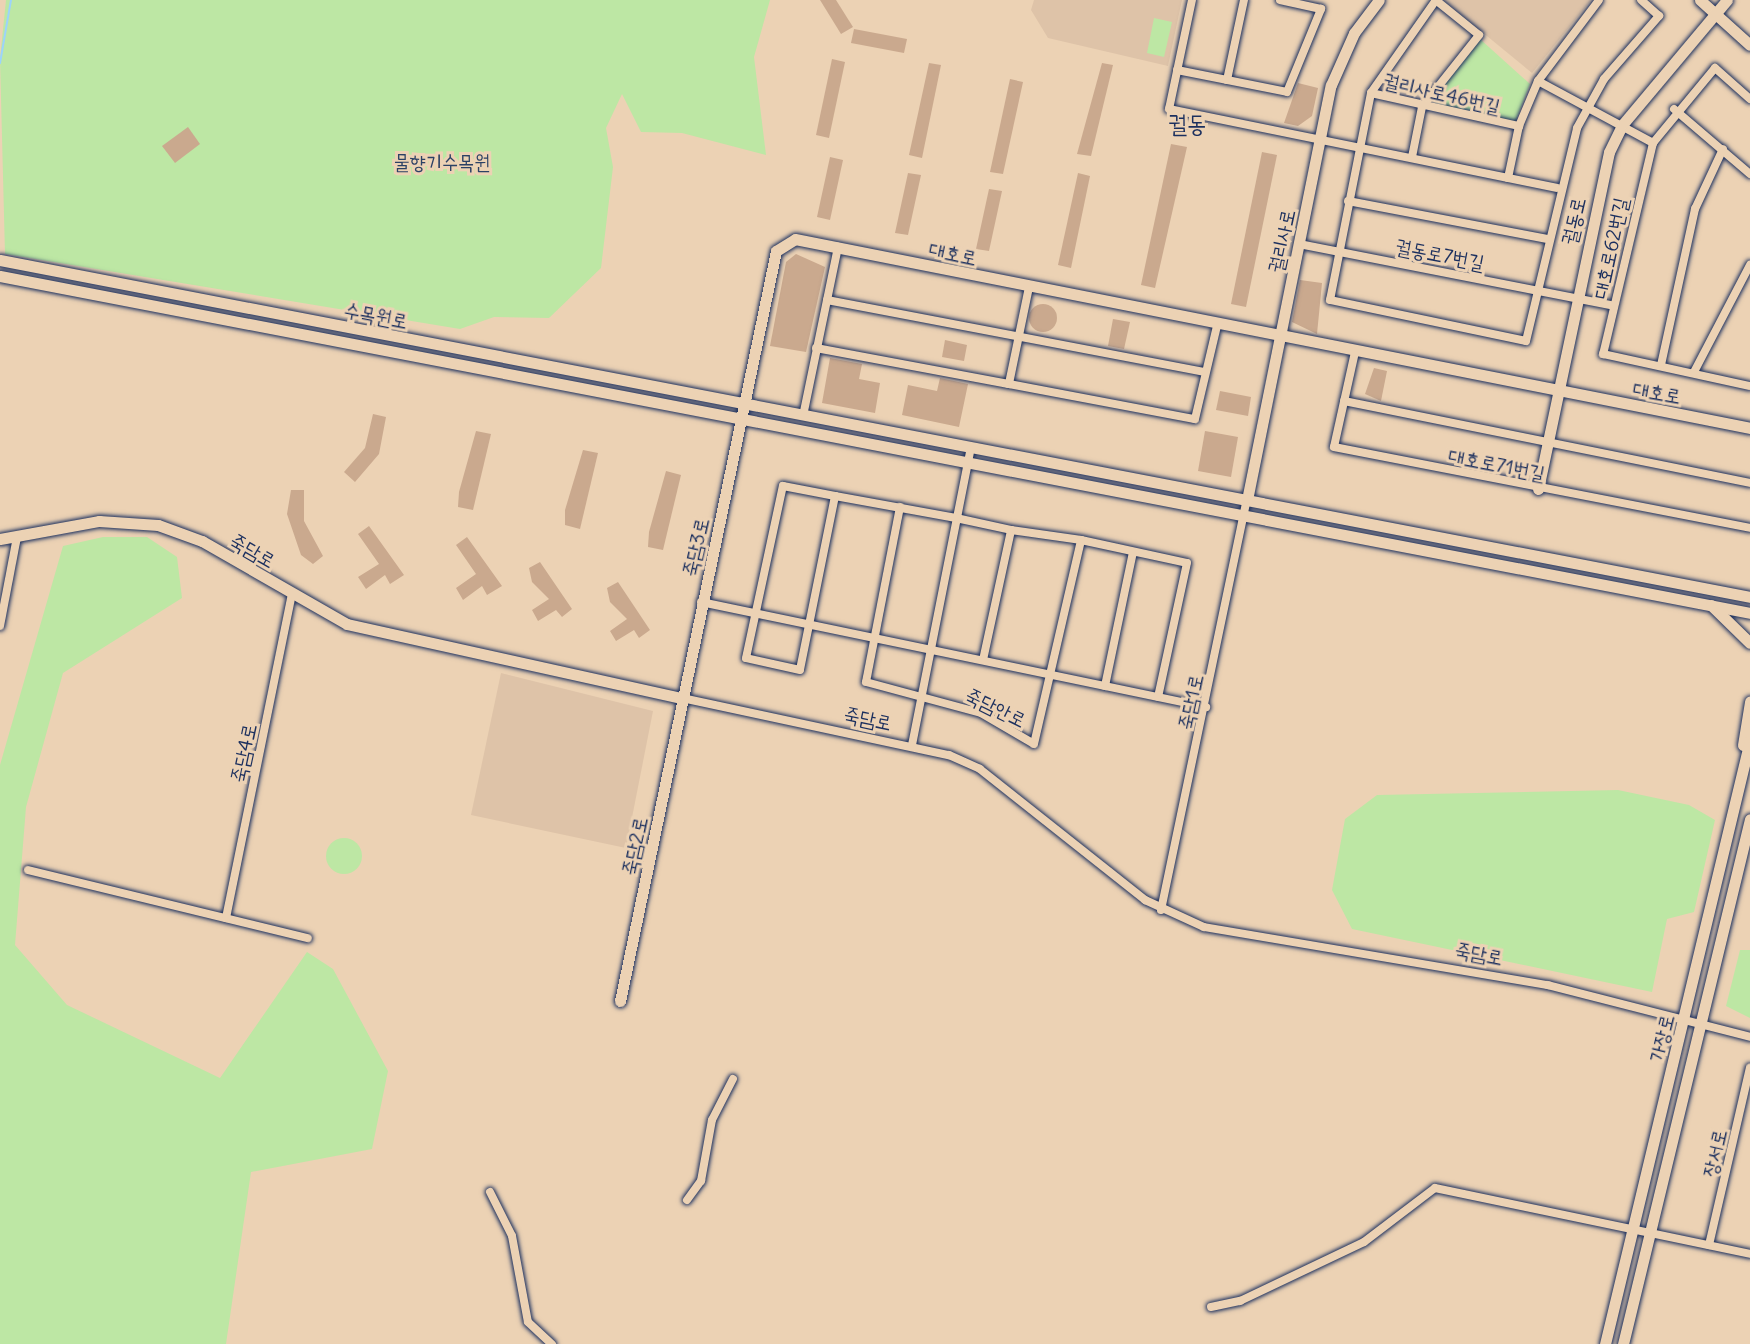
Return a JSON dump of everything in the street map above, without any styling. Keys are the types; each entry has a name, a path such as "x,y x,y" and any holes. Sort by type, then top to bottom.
{"street":[{"path":"1192,0 1169,109 1557,188"},
{"path":"1227,80 1244,0"},
{"path":"1280,0 1321,9"},
{"path":"1177,70 1287,92 1321,9 1328,0"},
{"name":"궐리사로","path":"1246,506 1319,139 1341,60 1379,0"},
{"name":"궐리사로46번길","path":"1436,1 1371,93 1422,107 1519,126 1538,81 1599,0"},
{"path":"1371,93 1330,300 1526,341 1557,188 1587,107 1659,16 1641,0"},
{"path":"1700,0 1750,45"},
{"name":"궐동로","path":"1538,489 1592,214 1622,125 1727,0"},
{"path":"1412,157 1422,107 1479,35 1436,1"},
{"name":"대호로62번길","path":"1750,99 1715,68 1674,109 1653,143 1603,354 1750,386"},
{"path":"1538,81 1653,143"},
{"path":"1674,109 1750,174"},
{"path":"1508,178 1519,126"},
{"path":"1661,365 1695,209 1723,149"},
{"path":"1348,201 1547,239"},
{"name":"대호로","path":"746,405 776,251 795,239 1217,326 1750,428"},
{"name":"궐동로7번길","path":"1299,244 1614,306"},
{"path":"803,416 838,247"},
{"name":"수목원로","path":"0,260 971,448 1246,506"},
{"path":"1694,372 1750,265"},
{"name":"수목원로","path":"0,276 968,461 1246,506"},
{"path":"1009,384 1029,287"},
{"path":"827,300 1205,372"},
{"path":"816,348 1195,419 1217,326"},
{"name":"대호로71번길","path":"1355,352 1334,447 1750,528"},
{"path":"1344,401 1750,483"},
{"name":"죽담3로","path":"682,698 746,405"},
{"path":"912,745 971,448"},
{"path":"835,496 800,670 746,658 783,486 900,507 1011,530 1081,540 1187,563 1158,697"},
{"path":"1246,506 1750,596"},
{"path":"1246,506 1750,613"},
{"name":"죽담1로","path":"1161,910 1246,506"},
{"name":"죽담안로","path":"900,507 866,682 921,693 981,713 1034,744 1081,540"},
{"name":"죽담로","path":"0,539 99,521 158,525 347,624 912,745 980,769 1161,910 1260,940 1416,959 1702,1020"},
{"name":"죽담안로","path":"983,660 1011,530"},
{"path":"0,626 17,537"},
{"path":"1105,686 1133,552"},
{"name":"죽담4로","path":"226,918 292,593"},
{"name":"죽담안로","path":"701,602 1206,707"},
{"path":"1710,605 1750,643"},
{"name":"죽담2로","path":"620,1001 682,698"},
{"path":"1742,756 1750,702"},
{"name":"가장로","path":"1605,1344 1685,1017 1742,756 1750,740"},
{"name":"가장로","path":"1623,1344 1702,1020 1744,870 1750,819"},
{"path":"28,870 308,938"},
{"path":"1702,1020 1750,1037"},
{"name":"장서로","path":"1709,1245 1750,1068"},
{"path":"687,1200 701,1181 712,1120 733,1079"},
{"path":"1211,1307 1240,1301 1364,1242 1425,1190 1750,1254"},
{"path":"490,1192 512,1236 528,1322 552,1344"}],"shaded area":[{"path":"1034,0 1182,0 1168,66 1048,38 1031,10"},
{"path":"1443,0 1591,0 1532,73"},
{"path":"501,673 653,711 626,848 471,815"}],"green space":[{"name":"물향기수목원","path":"6,0 770,0 754,57 766,155 682,133 641,132 622,94 606,128 613,167 601,268 549,318 494,317 460,329 5,254 0,59"},
{"path":"1154,18 1172,22 1164,57 1147,53"},
{"path":"1480,39 1530,84 1515,123 1428,105"},
{"path":"103,537 147,537 177,557 182,598 63,673 26,807 15,945 67,1005 220,1078 307,952 333,969 388,1071 372,1149 251,1172 226,1344 0,1344 0,765 63,546"},
{"path":"1618,790 1689,805 1715,820 1694,912 1667,919 1652,992 1352,929 1332,890 1345,819 1377,795"},
{"path":"344,838 357,843 362,856 357,869 344,874 331,869 326,856 331,843"},
{"path":"1740,950 1750,950 1750,1018 1726,1006"}],"building":[{"path":"820,0 836,0 853,27 841,34"},
{"path":"854,29 907,39 904,53 851,43"},
{"path":"832,59 845,62 829,138 816,135"},
{"path":"929,63 941,65 922,158 909,155"},
{"path":"1102,63 1113,65 1091,156 1077,154"},
{"path":"1010,79 1023,82 1003,174 990,172"},
{"path":"1298,83 1318,88 1312,116 1298,126 1284,123"},
{"path":"188,127 200,144 175,163 162,146"},
{"path":"1171,144 1187,147 1155,288 1141,285"},
{"path":"1262,152 1277,155 1246,307 1231,304"},
{"path":"830,157 843,160 830,220 817,217"},
{"path":"908,173 921,175 908,235 895,233"},
{"path":"1078,173 1090,176 1071,268 1058,265"},
{"path":"989,189 1002,191 989,251 976,249"},
{"path":"796,254 825,267 806,352 770,346 786,262"},
{"path":"1300,280 1322,283 1317,334 1292,322"},
{"path":"1043,304 1053,308 1057,318 1053,328 1043,332 1033,328 1029,318 1033,308"},
{"path":"1113,319 1130,322 1124,349 1108,346"},
{"path":"945,340 967,345 964,361 942,357"},
{"path":"830,358 862,364 859,379 880,383 875,413 822,403"},
{"path":"1374,368 1387,371 1381,401 1365,394"},
{"path":"940,378 968,384 959,427 902,415 908,385 937,391"},
{"path":"1220,391 1251,397 1248,416 1216,410"},
{"path":"373,414 386,417 379,454 355,482 344,472 365,448"},
{"path":"476,431 491,434 473,510 458,507 459,492"},
{"path":"1205,431 1238,437 1231,477 1198,471"},
{"path":"583,450 598,453 580,529 565,525 565,510"},
{"path":"666,471 681,475 663,550 648,547 649,532"},
{"path":"291,490 304,490 304,521 323,556 313,564 301,555 287,514"},
{"path":"369,526 404,575 390,584 385,575 366,589 358,577 379,564 358,534"},
{"path":"467,537 502,586 487,595 482,586 463,600 456,588 476,574 456,545"},
{"path":"540,562 572,609 562,617 556,610 538,621 532,610 549,599 532,582 529,568"},
{"path":"618,582 650,630 639,638 634,630 616,641 610,631 627,619 610,602 607,588"}],"waterway":[{"path":"0,63 11,0"}],"district":[{"name":"궐동","path":"1187,124"}]}
